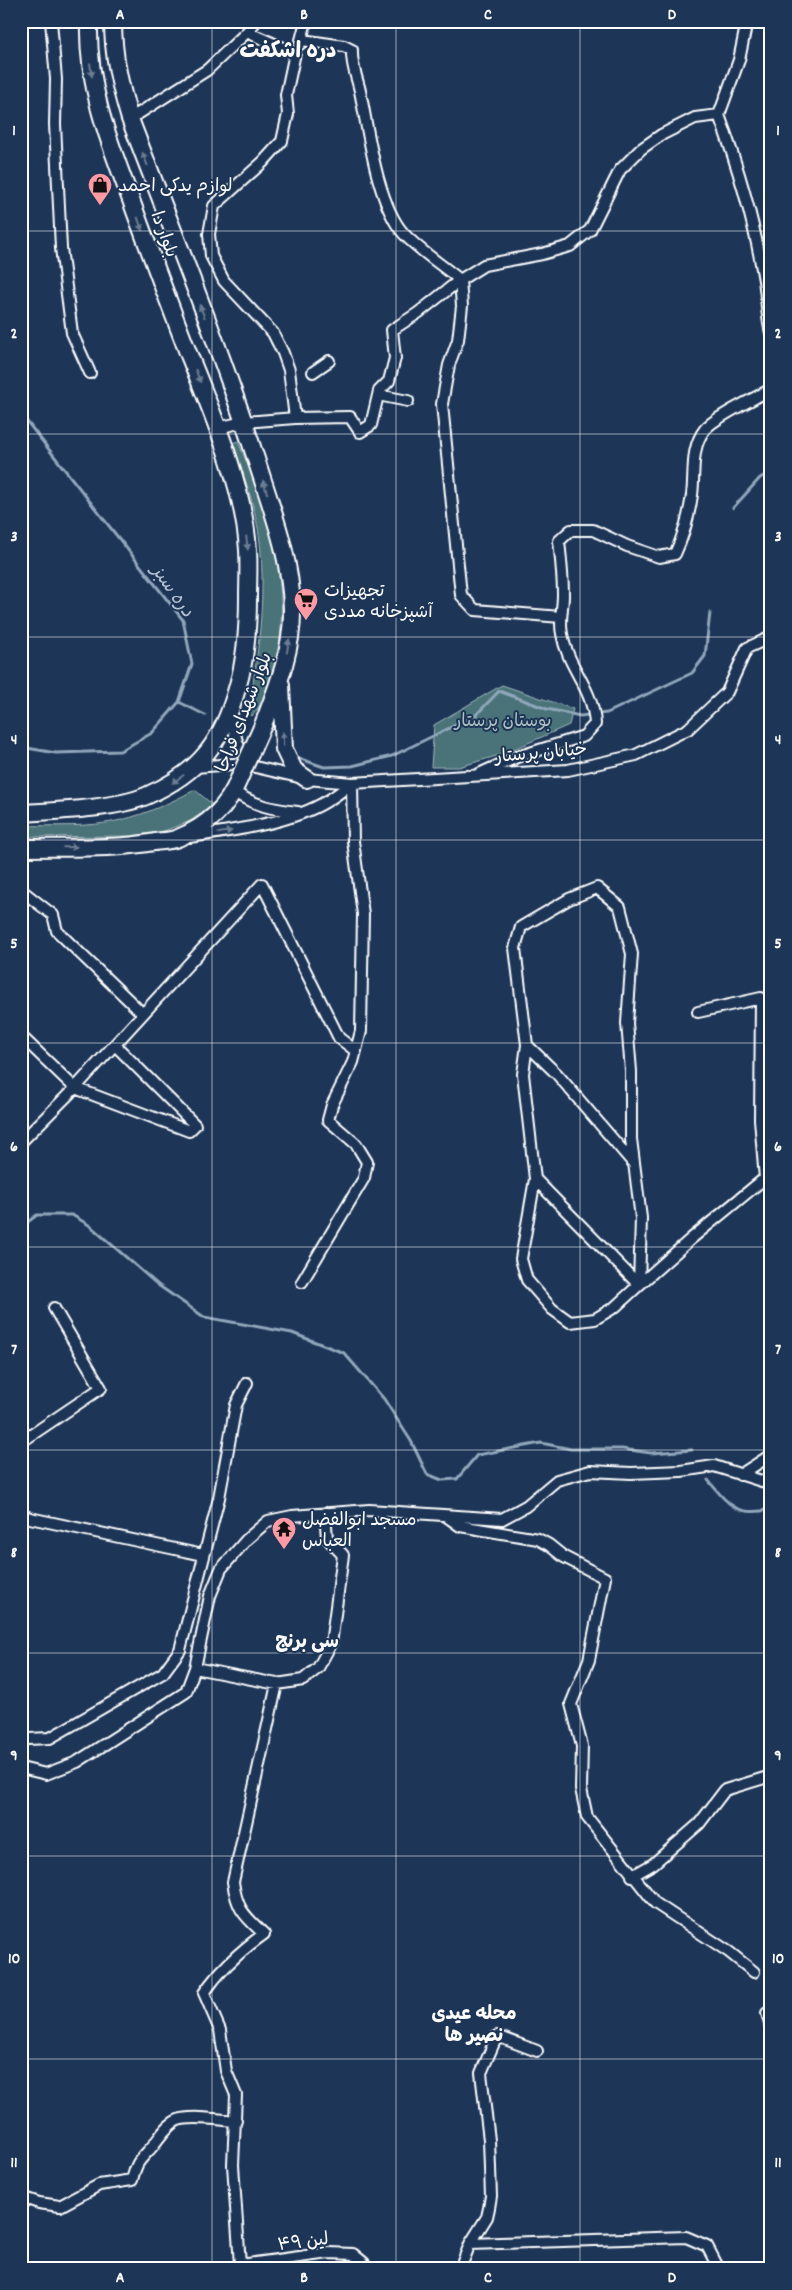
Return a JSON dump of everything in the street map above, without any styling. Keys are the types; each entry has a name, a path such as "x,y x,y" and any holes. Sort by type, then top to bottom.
{"main road":[{"name":"بلوار دا","path":"89,21 88,51 101,119 218,428"},
{"name":"بلوار دا","path":"113,21 113,46 118,81 130,119 244,422"},
{"name":"بلوار شهدای فراجا","path":"21,848 134,846 177,839 199,828 218,814 244,776 281,676 289,645 292,609 288,574 279,532 244,422"},
{"name":"بلوار شهدای فراجا","path":"21,813 84,808 144,797 171,784 195,767 213,746 230,715 244,665 248,612 248,549 244,518 218,428"},
{"path":"281,676 284,749 294,770 307,778"}],"street":[{"path":"51,21 56,79 55,124 62,248 72,332 90,373"},
{"path":"130,119 207,70 256,21"},
{"path":"295,418 289,370 283,353 273,334 224,281 211,256 209,234 214,206 264,162 282,141 288,114 286,95 295,53 302,40 306,21"},
{"path":"747,21 739,60 719,115 734,154 749,210 764,276 771,332"},
{"path":"247,32 295,53"},
{"path":"302,40 344,46 352,50 352,62 360,91 366,133 392,217 403,233 460,280 462,306 458,340 449,365 442,404 462,595 475,610 561,617"},
{"path":"218,428 244,422 295,418 350,417 360,432 371,425 379,391 389,381 395,358 392,330 418,314 460,280 484,265 542,254 570,246 590,230 620,170 641,149 661,134 695,118 719,115"},
{"path":"313,372 329,361"},
{"path":"479,774 517,757 584,736 595,724 594,707 584,683 568,658 561,633 563,598 559,541 571,530 594,530 627,546 659,558 675,554 685,531 692,495 695,447 706,428 771,390"},
{"path":"378,395 408,401"},
{"name":"خیابان پرستار","path":"195,767 233,764 244,776 307,778 352,783 568,770 636,755 688,728 726,692 747,648 771,637"},
{"path":"230,715 252,804 271,809 301,812"},
{"path":"177,839 235,830 301,812 326,802 352,783"},
{"path":"302,1282 364,1178 367,1162 356,1144 328,1120 332,1105 353,1062 361,1031 363,914 353,841 352,783"},
{"path":"21,1142 76,1088 262,884 339,1038 356,1051"},
{"path":"639,1285 641,1218 631,1139 631,1071 628,1023 632,954 620,908 597,888 569,899 521,927 515,948 527,1045 523,1074 535,1179 521,1259 527,1280 552,1309 570,1322 595,1319 615,1308 692,1238 768,1176 760,1119 761,998 698,1012"},
{"path":"21,890 53,916 57,931 143,1014"},
{"path":"21,1036 76,1088 189,1131 195,1125 115,1045"},
{"path":"527,1045 557,1074 634,1164"},
{"path":"535,1179 639,1285"},
{"path":"21,1442 101,1388 54,1308"},
{"path":"21,1734 28,1739 50,1738 163,1673 180,1650 219,1498 236,1405 247,1383"},
{"path":"740,1475 771,1454"},
{"path":"21,1768 46,1774 77,1762 186,1692 195,1668 210,1596 221,1569 247,1539 268,1521 325,1513 369,1510 502,1519 526,1506 557,1480 590,1470 632,1473 680,1471 714,1466 771,1484"},
{"path":"195,1668 277,1684 303,1680 318,1668 331,1644 343,1555 327,1538 325,1513"},
{"path":"21,1514 30,1518 203,1555"},
{"path":"445,1516 460,1526 538,1540 550,1545 564,1557 605,1578 589,1660 571,1704 582,1746 581,1789 587,1817 654,1903 729,1952 754,1972"},
{"path":"240,2267 233,2165 236,2095 226,2071 220,2030 204,1993 215,1977 237,1954 264,1934 246,1918 236,1903 233,1882 277,1684"},
{"path":"632,1876 653,1864 699,1824 726,1790 771,1776"},
{"path":"768,2013 771,2028"},
{"path":"460,2269 470,2244 487,2217 490,2196 489,2140 481,2073 497,2036 537,2051"},
{"path":"21,2197 38,2203 60,2206 99,2185 132,2180 140,2158 164,2131 178,2120 236,2121"},
{"path":"470,2244 686,2237 707,2246 719,2269"},
{"name":"لین ۴۹","path":"240,2267 329,2253 353,2254 364,2263 364,2269"}],"green space":[{"path":"238,441 268,524 280,580 280,639 275,668 264,699 252,716 248,713 260,628 262,563 253,504 232,443"},
{"name":"بوستان پرستار","path":"502,685 573,709 569,725 503,754 459,767 431,767 434,725"},
{"path":"195,790 213,805 190,821 164,831 131,836 21,837 21,826 109,823 150,811"}],"waterway":[{"name":"دره سبز","path":"21,414 183,620 192,664 179,702 152,733 120,751 56,753 21,747"},
{"path":"733,508 760,478 771,472"},
{"path":"295,757 324,767 352,766 392,756 476,715 499,691 547,709 580,716 607,713 692,673 705,656 710,613"},
{"path":"179,702 205,715"},
{"path":"21,1227 37,1215 72,1215 89,1225 158,1285 204,1317 292,1333 344,1353 384,1399 411,1441 427,1474 442,1480 457,1479 477,1455 541,1443 571,1449 622,1449 651,1453 692,1450"},
{"path":"708,1480 734,1507 750,1512 771,1509"}],"place":[{"name":"لوازم یدکی احمد","path":"100,206"},
{"name":"تجهیزات آشپزخانه مددی","path":"306,621"},
{"name":"مسجد ابوالفضل العباس","path":"284,1550"}],"district":[{"name":"دره اشکفت","path":"288,49"},
{"name":"سی برنج","path":"307,1640"},
{"name":"محله عیدی نصیر ها","path":"474,2023"}]}
